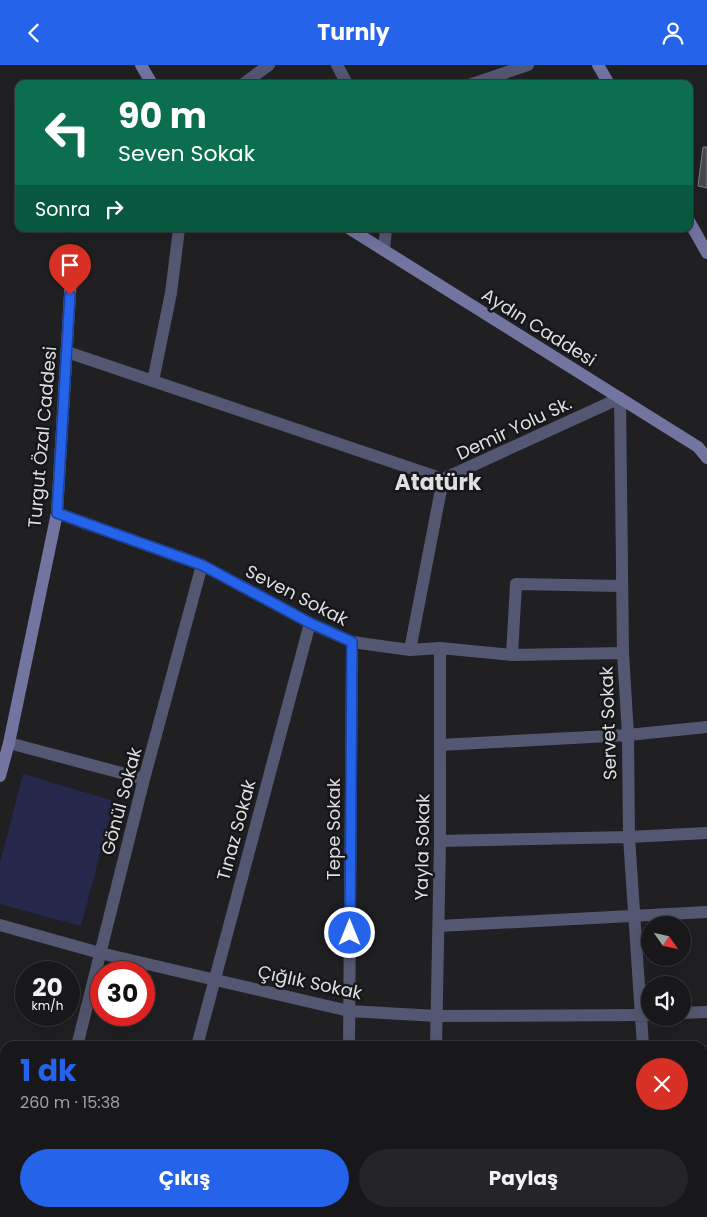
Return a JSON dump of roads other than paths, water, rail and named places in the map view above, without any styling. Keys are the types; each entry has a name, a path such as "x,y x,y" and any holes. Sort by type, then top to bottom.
{"main road":[{"path":"141,65 150,80"},
{"path":"598,65 607,80"},
{"path":"693,228 707,253"},
{"name":"Aydın Caddesi","path":"355,232 698,447 707,458"},
{"name":"Turgut Özal Caddesi","path":"0,775 9,743 57,513 71,277"}],"street":[{"path":"248,80 269,65"},
{"path":"337,65 345,80"},
{"path":"484,80 528,65"},
{"path":"153,381 171,293 179,232"},
{"path":"384,250 386,232"},
{"path":"67,352 443,479"},
{"name":"Demir Yolu Sk.","path":"410,650 443,479 620,398"},
{"name":"Servet Sokak","path":"620,398 623,653 628,735 629,837 642,976"},
{"name":"Seven Sokak","path":"57,513 202,565 310,623 352,642 410,650 440,648 512,655 623,653"},
{"name":"Gönül Sokak","path":"78,1041 144,779 202,565"},
{"path":"512,655 516,584 622,586"},
{"name":"Tınaz Sokak","path":"199,1041 310,623"},
{"name":"Tepe Sokak","path":"349,1041 352,642"},
{"name":"Yayla Sokak","path":"436,1041 440,841 440,648"},
{"path":"440,745 628,735 707,727"},
{"path":"9,743 144,779"},
{"path":"440,841 629,837 707,833"},
{"path":"439,926 707,912"},
{"name":"Çığlık Sokak","path":"0,925 100,953 350,1011 437,1017 641,1015"},
{"path":"691,1013 707,1012"},
{"name":"Servet Sokak","path":"643,1041 645,1026"}],"district":[{"name":"Atatürk","path":"438,482"}]}
